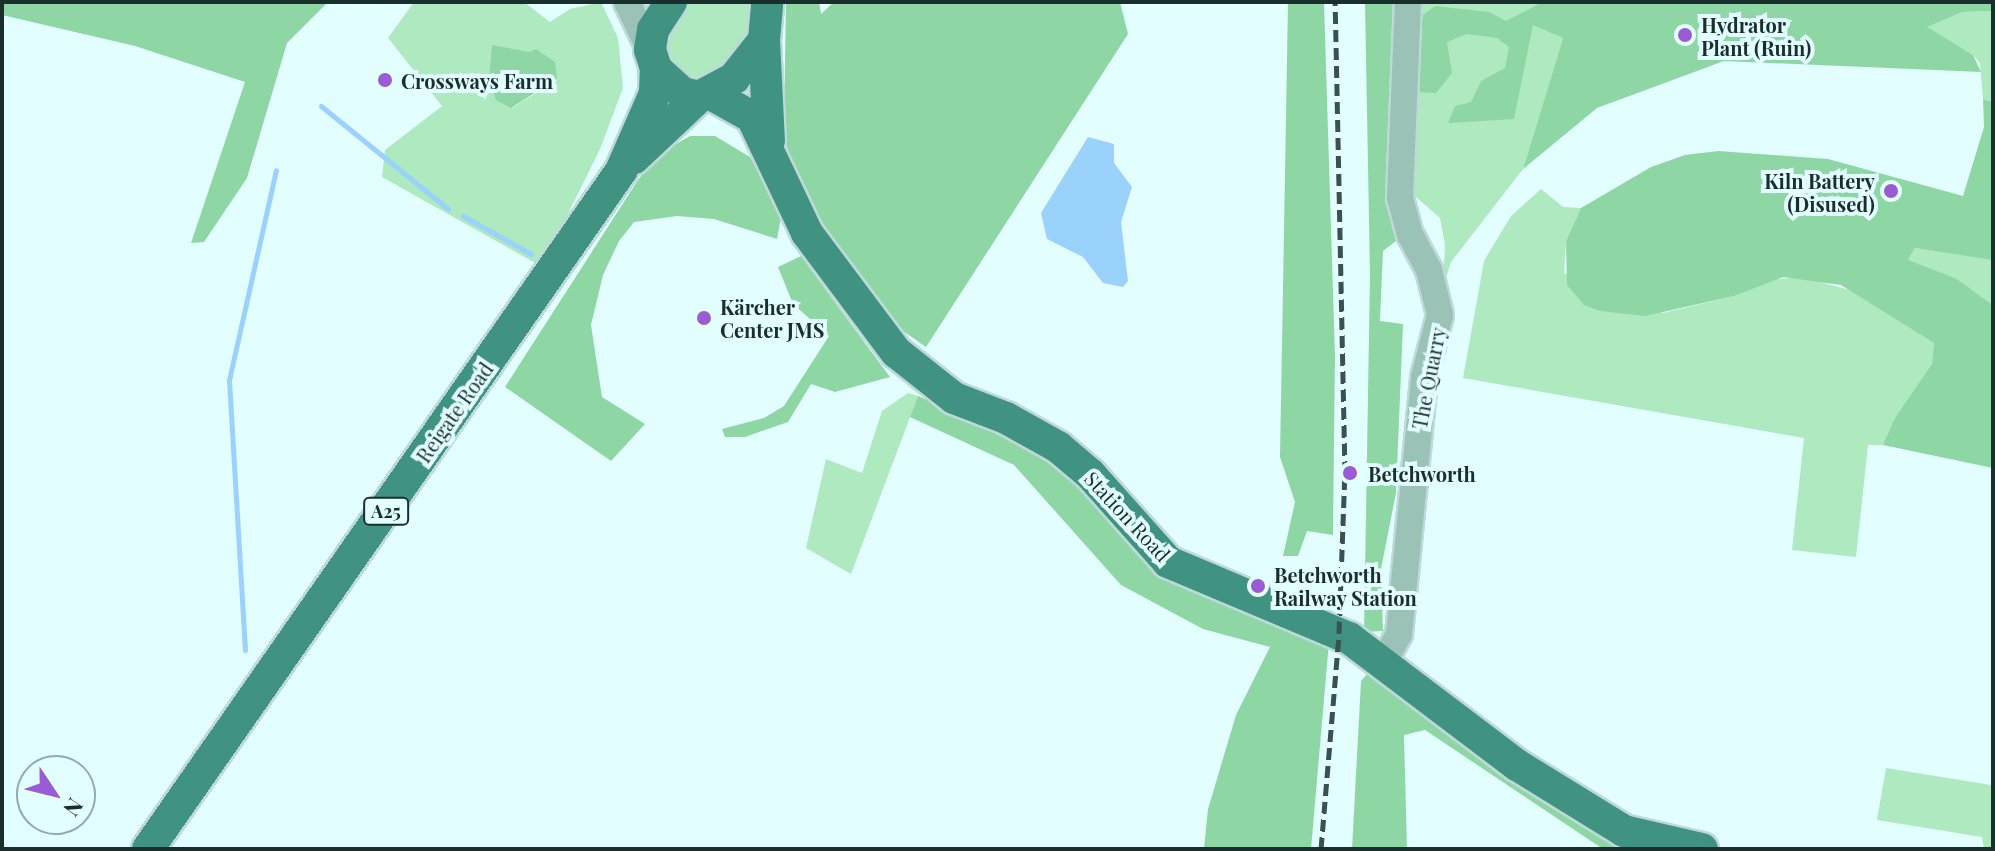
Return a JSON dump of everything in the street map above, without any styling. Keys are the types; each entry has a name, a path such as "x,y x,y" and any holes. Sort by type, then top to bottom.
{"main road":[{"name":"Reigate Road","path":"148,849 621,171 655,93 653,30 671,2"},
{"name":"Station Road","path":"767,2 762,72 770,147"},
{"name":"Reigate Road","path":"621,171 705,96 734,78 764,40"},
{"name":"Station Road","path":"653,60 683,93 705,96 752,117 770,147 807,233 896,352 954,398 1006,418 1058,447 1090,474 1168,562 1208,583 1325,626 1384,662 1517,765 1624,831 1702,849"}],"street":[{"path":"627,2 653,60"},
{"name":"The Quarry","path":"1384,662 1399,634 1424,377 1440,315 1429,270 1410,235 1400,198 1408,2"}],"green space":[{"path":"2,2 328,2 287,43 247,178 204,242 191,243 245,82 135,46 2,15"},
{"path":"414,2 524,2 550,22 570,9 601,2 618,38 623,88 600,149 559,232 537,264 382,177 385,150 442,106 388,38","holes":["493,46 530,52 557,80 512,108"]},
{"path":"682,2 754,2 759,18 727,69 689,85 675,76 662,42"},
{"path":"786,2 819,2 821,14 834,2 1120,2 1128,34 926,347 873,310 790,172 784,121"},
{"path":"1288,2 1324,2 1335,356 1333,535 1307,531 1298,556 1283,556 1295,502 1280,457"},
{"path":"1365,2 1396,2 1401,237 1383,251 1380,321 1403,324 1396,493 1381,569 1383,631 1364,632 1370,275"},
{"path":"1419,2 1574,2 1523,169 1451,262 1443,287 1445,245 1440,218 1415,196"},
{"path":"1543,2 1993,2 1993,11 1962,12 1927,27 1973,55 1981,72 1724,61 1597,108 1523,169 1563,38 1533,25 1514,119 1448,123 1455,106 1471,102 1481,81 1505,68 1509,47 1497,38 1467,34 1447,42 1452,73 1436,93 1417,92 1419,18 1435,6 1489,12 1506,21"},
{"path":"1993,11 1993,102 1983,99 1980,63 1973,55 1926,27 1962,12"},
{"path":"492,45 530,52 536,49 555,62 557,79 511,108 496,100 489,79"},
{"path":"1983,99 1993,102 1993,260 1915,248 1908,260 1957,279 1993,305 1993,468 1883,445 1895,418 1932,364 1934,343 1841,285 1783,277 1734,296 1645,316 1600,311 1584,305 1567,285 1566,241 1581,208 1651,167 1685,155 1718,151 1828,159 1963,196 1984,127"},
{"path":"690,136 715,136 750,157 783,207 777,239 714,219 677,216 634,222 619,241 603,275 591,325 602,397 645,424 611,461 505,387 638,180 657,155"},
{"path":"1541,189 1563,207 1581,208 1566,241 1564,273 1663,313 1734,296 1766,280 1802,277 1853,291 1934,343 1932,364 1883,445 1868,445 1856,557 1792,550 1804,438 1463,378 1484,261 1511,216"},
{"path":"1915,248 1993,259 1993,305 1957,279 1912,266 1908,260"},
{"path":"801,256 890,377 835,392 811,384 788,422 745,437 725,437 722,429 764,418 784,406 829,336 793,304 778,267"},
{"path":"908,393 918,396 851,574 806,548 826,459 862,473 882,411"},
{"path":"918,396 1012,434 1057,463 1157,567 1329,642 1311,849 1204,849 1208,809 1236,715 1270,647 1203,629 1121,585 1014,465 910,417"},
{"path":"1376,664 1670,849 1603,849 1425,730 1404,735 1407,849 1352,849 1361,681"},
{"path":"1886,768 1991,785 1993,781 1993,849 1984,849 1982,837 1877,820"}],"water":[{"path":"1088,137 1114,144 1114,163 1132,187 1121,222 1128,281 1123,287 1103,283 1083,257 1047,239 1041,213"}],"waterway":[{"path":"321,106 448,209"},
{"path":"245,650 229,380 276,170"},
{"path":"463,216 531,254"}],"railway":[{"path":"1321,849 1339,633 1345,473 1335,2"}],"place":[{"name":"Hydrator Plant (Ruin)","path":"1685,35"},
{"name":"Crossways Farm","path":"385,80"},
{"name":"Kiln Battery (Disused)","path":"1891,191"},
{"name":"Kärcher Center JMS","path":"704,318"},
{"name":"Betchworth","path":"1350,473"},
{"name":"Betchworth Railway Station","path":"1258,586"}]}
